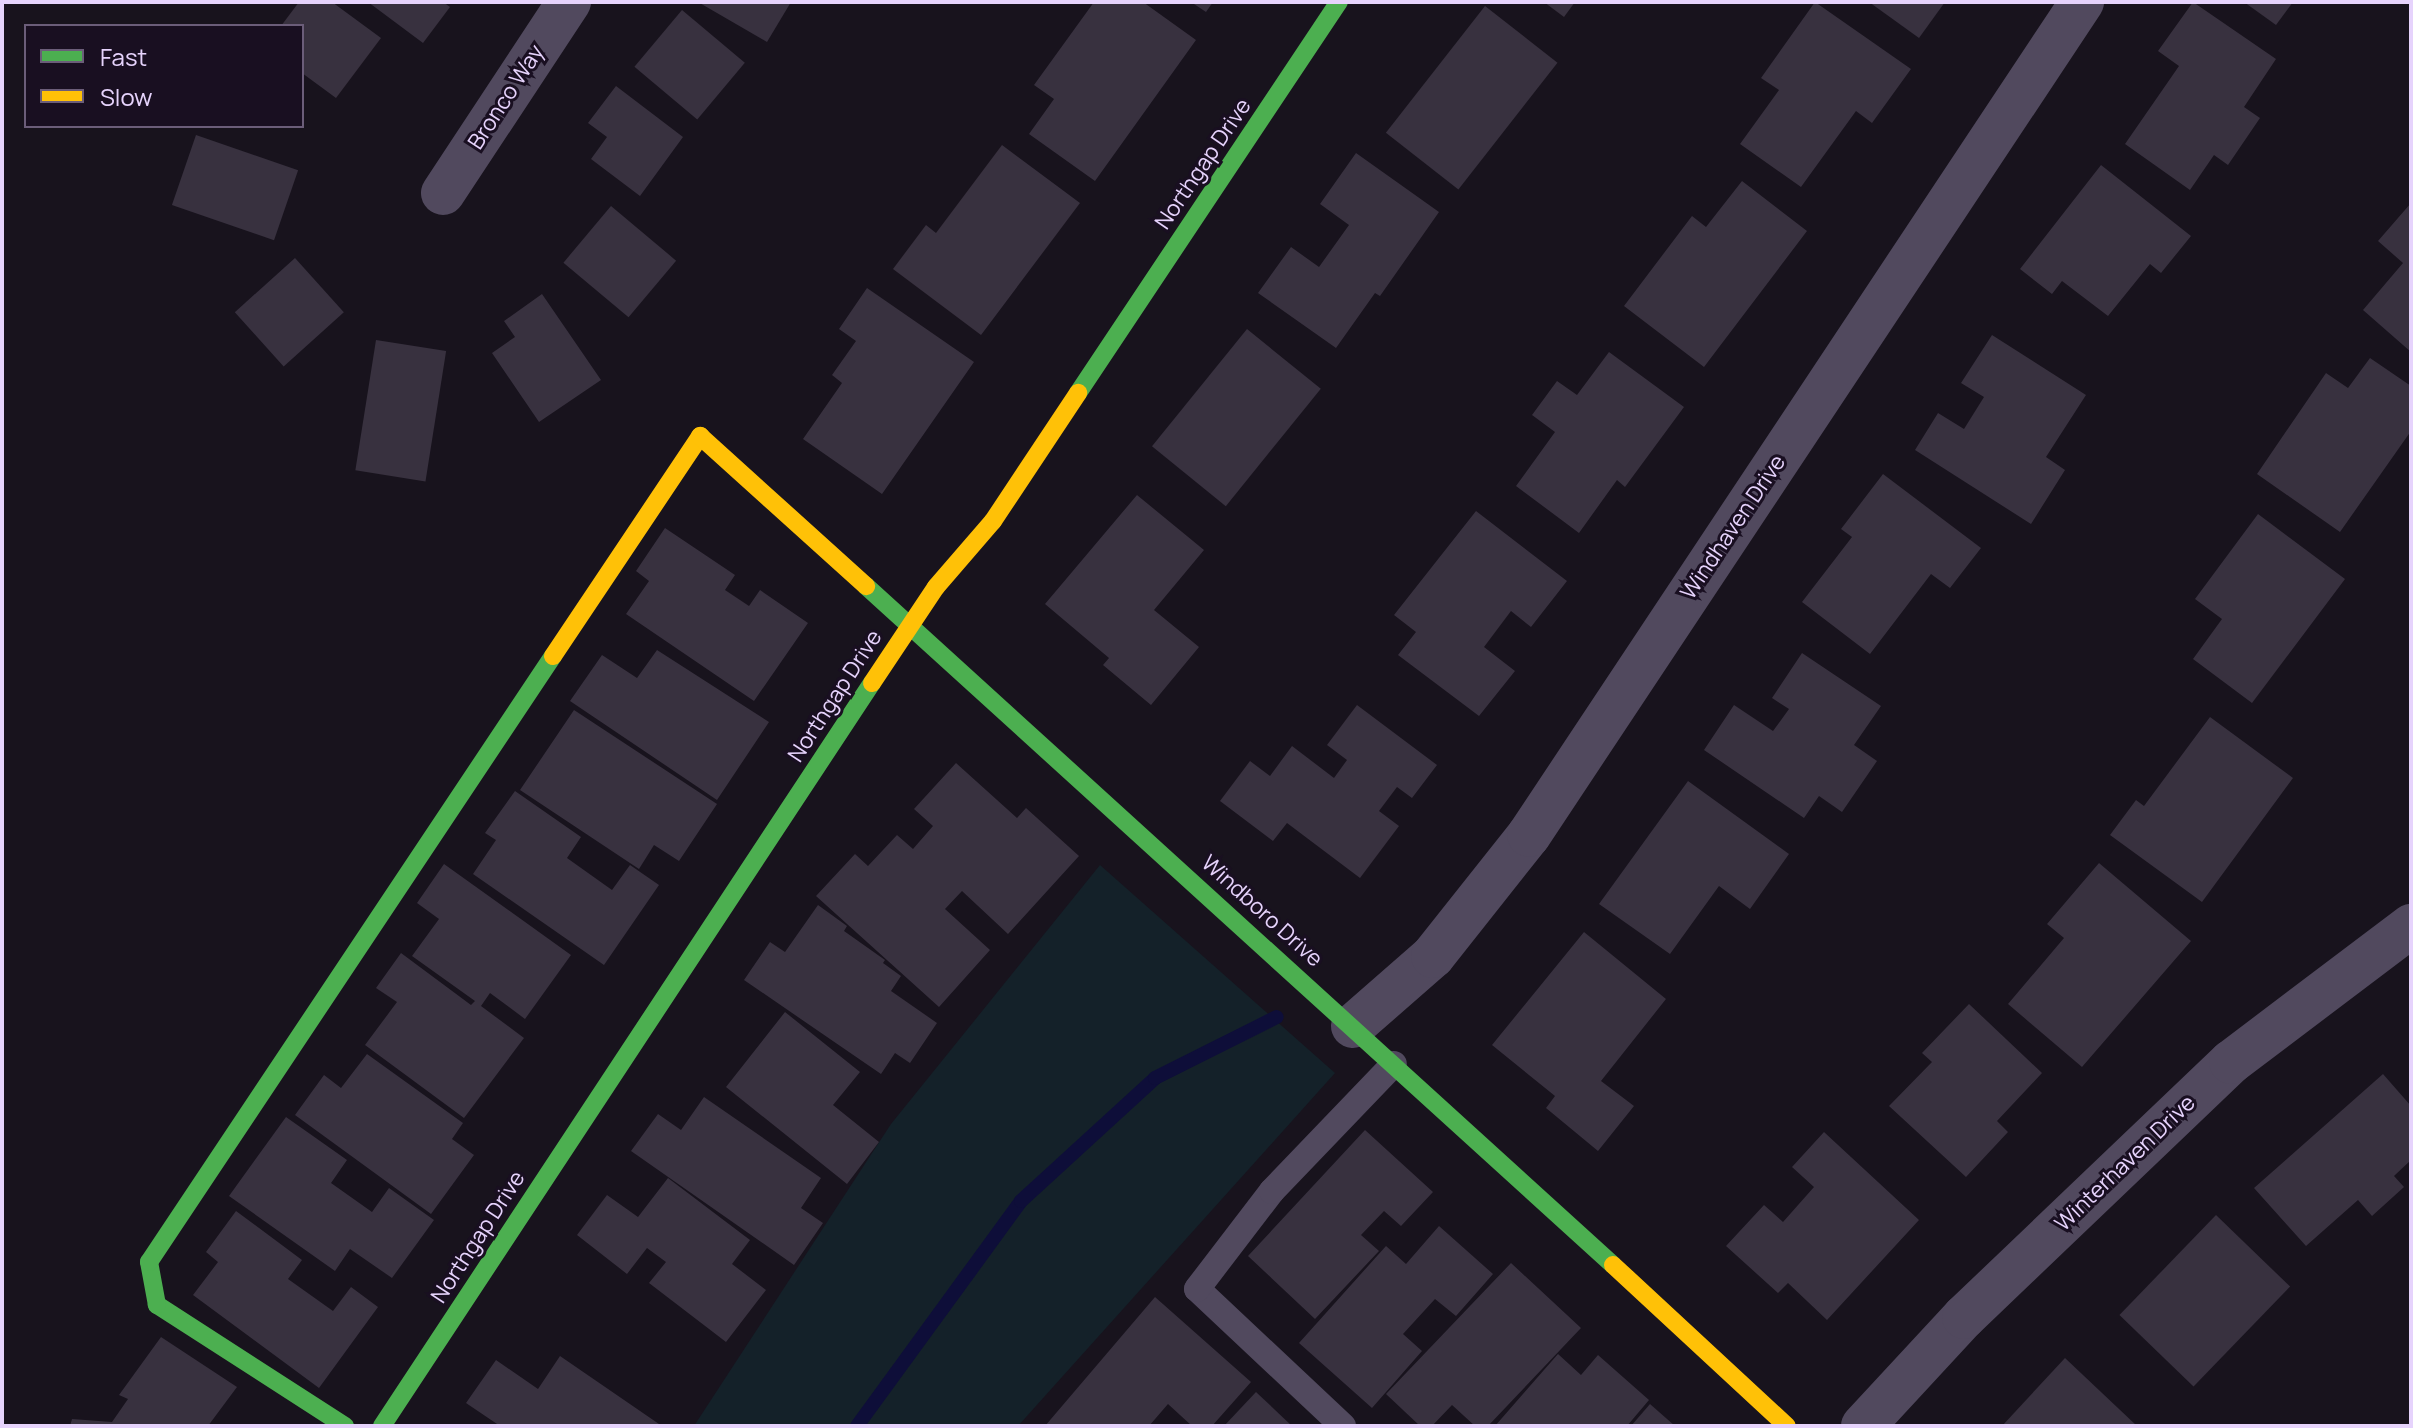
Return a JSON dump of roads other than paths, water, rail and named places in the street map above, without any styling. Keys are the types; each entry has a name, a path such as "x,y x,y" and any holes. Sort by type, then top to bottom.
{"street":[{"name":"Bronco Way","path":"443,193 569,2"},
{"name":"Northgap Drive","path":"382,1426 910,625 936,587 993,521 1339,2"},
{"name":"Windhaven Drive","path":"1353,1026 1433,956 1529,835 2082,2"},
{"name":"Windboro Drive","path":"345,1426 157,1305 149,1262 700,436 1353,1026 1787,1426"},
{"name":"Winterhaven Drive","path":"1863,1426 1964,1317 2231,1062 2411,926"}],"lane":[{"path":"1343,1426 1197,1289 1272,1191 1394,1064"}],"waterway":[{"path":"857,1426 1021,1201 1155,1078 1277,1017"}]}
